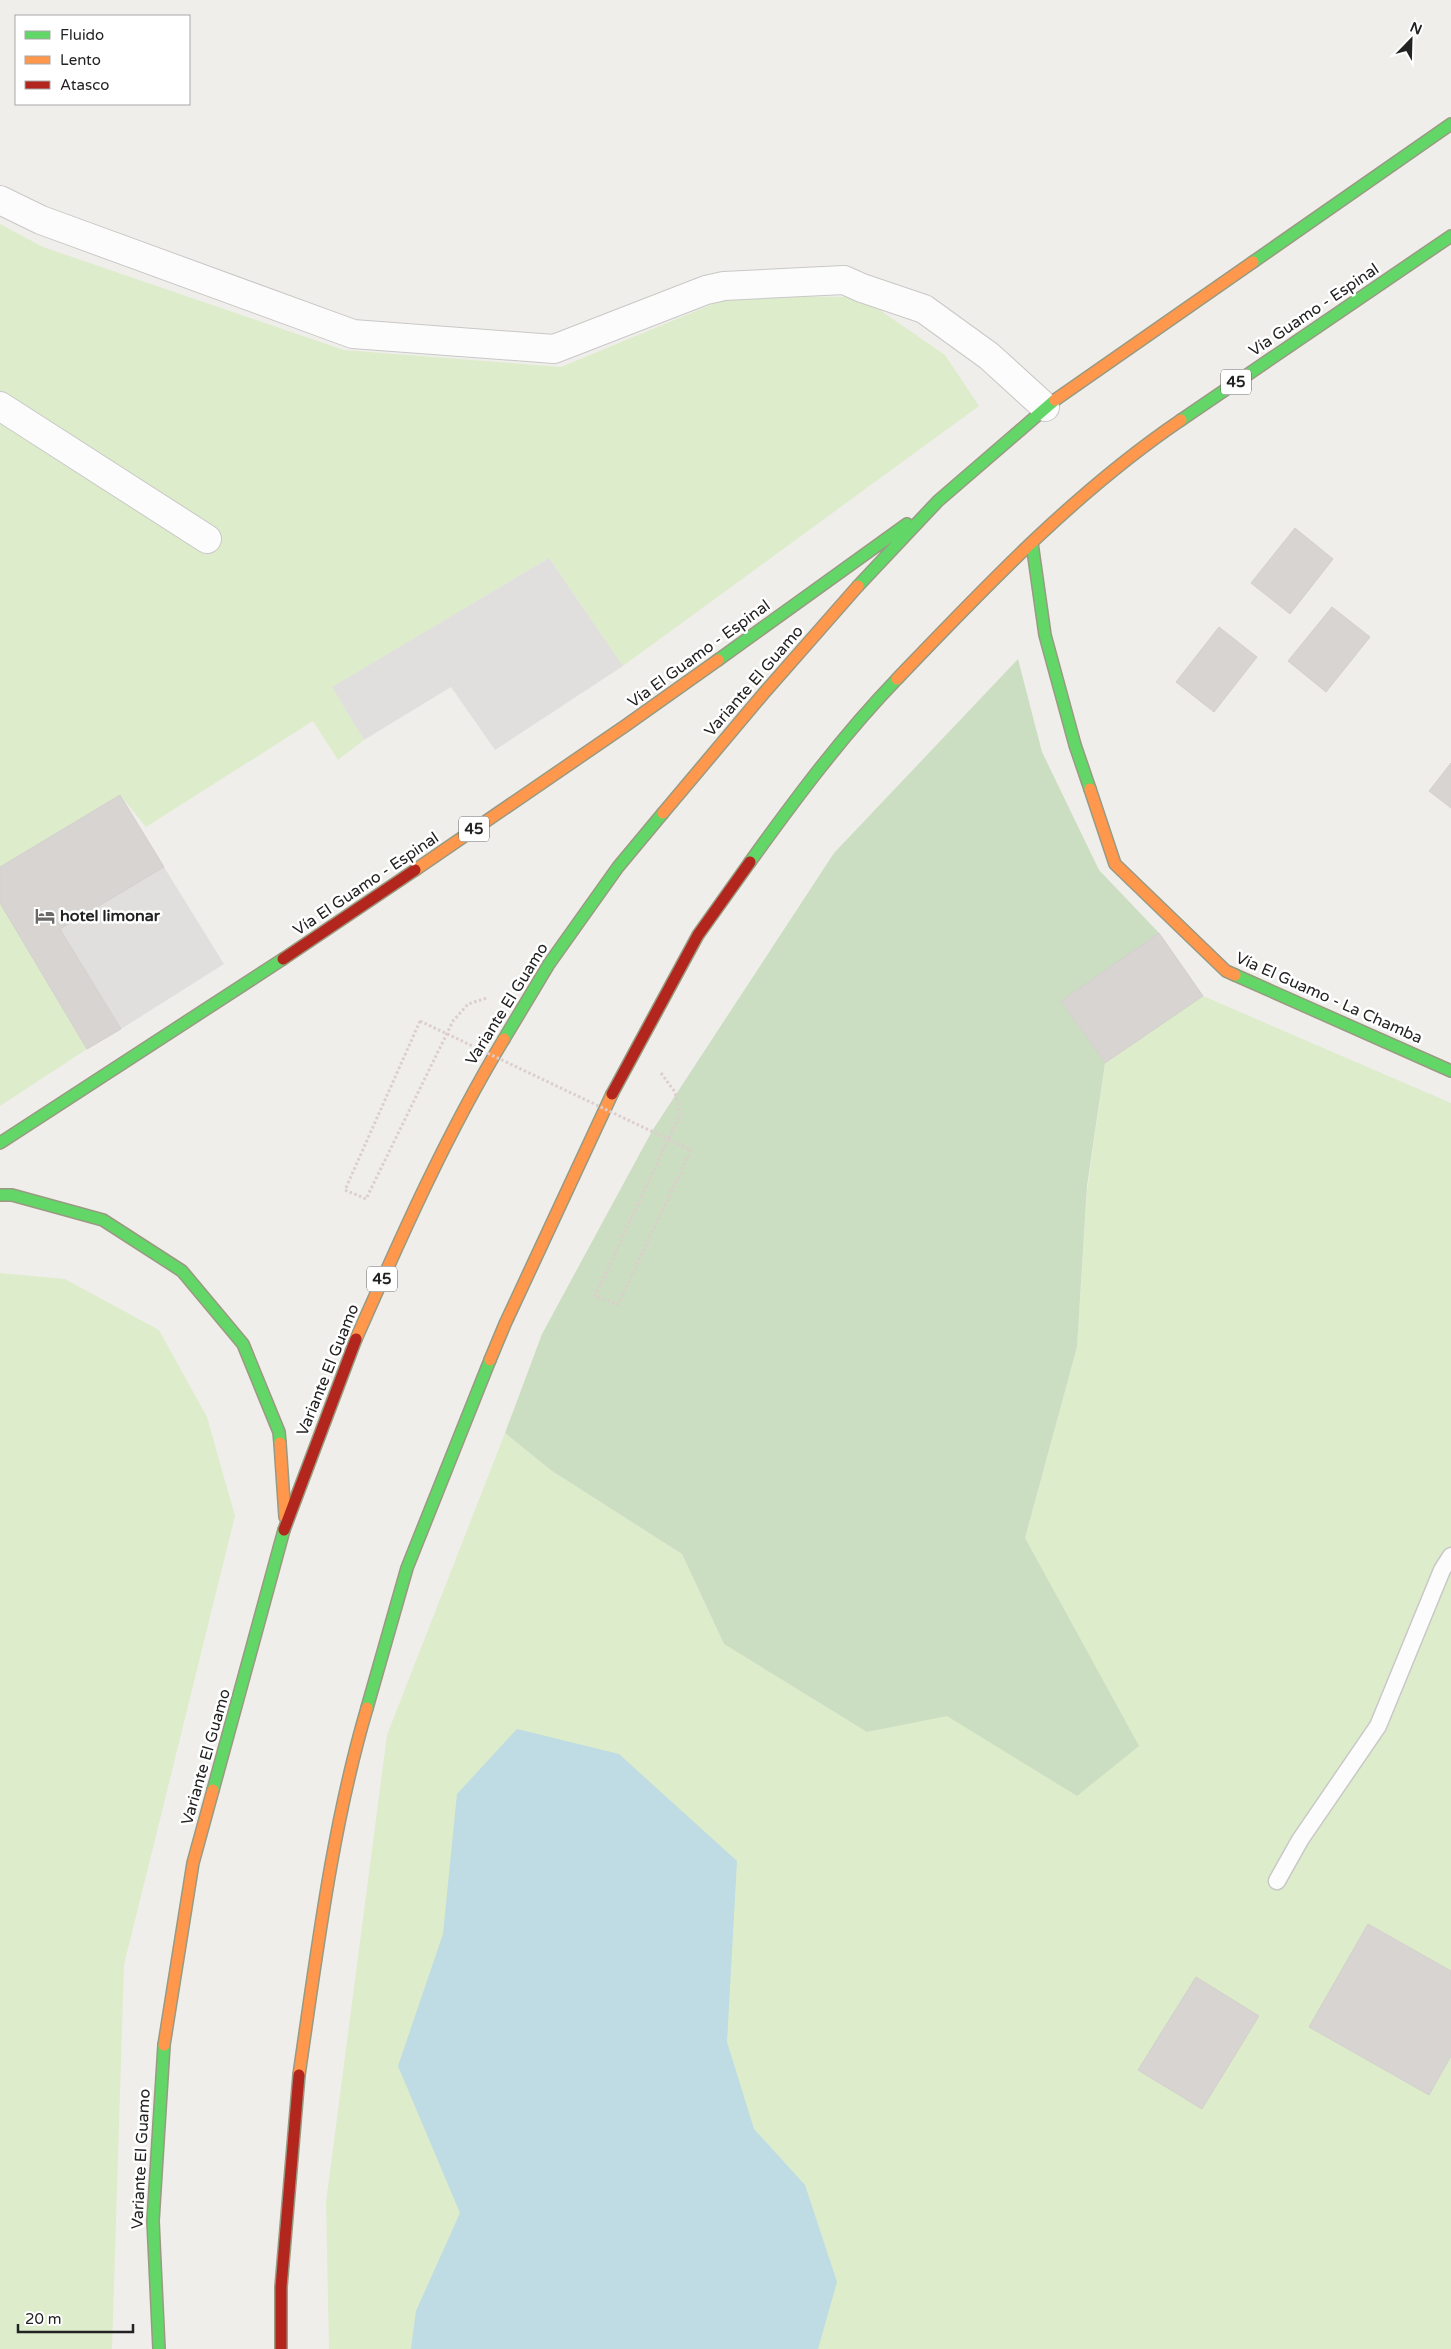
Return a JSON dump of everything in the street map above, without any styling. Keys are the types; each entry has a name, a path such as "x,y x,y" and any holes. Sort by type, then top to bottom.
{"main road":[{"name":"45","path":"1045,407 1451,124"},
{"name":"Vía Guamo - Espinal","path":"1032,543 1079,499 1162,432 1451,236"},
{"name":"Variante El Guamo","path":"159,2349 153,2221 164,2040 193,1864 285,1526 350,1352 408,1222 470,1095 549,964 618,867 777,678 868,575 938,501 1045,407"},
{"name":"Vía El Guamo - Espinal","path":"0,1143 305,945 609,738 938,501"},
{"name":"45","path":"281,2349 281,2287 298,2079 325,1896 357,1742 407,1568 505,1324 616,1084 698,935 794,801 875,702 996,577 1032,543"},
{"name":"Vía El Guamo - La Chamba","path":"1032,543 1045,635 1074,745 1115,864 1226,971 1451,1071"},
{"path":"0,1195 12,1195 103,1220 182,1272 243,1344 278,1432 285,1526"}],"street":[{"path":"0,200 41,220 354,334 554,349 706,290 724,286 844,280 924,309 989,356 1045,407"},
{"path":"0,406 207,539"}],"lane":[{"path":"1277,1881 1300,1840 1378,1726 1442,1570 1451,1556"}],"path":[{"path":"530,996 490,998 468,1004 453,1022 366,1199 344,1190 420,1021 691,1150 618,1304 595,1296 680,1114 675,1092 637,1046"}],"green space":[{"path":"0,224 43,247 344,350 561,367 732,296 861,297 945,355 979,406 623,666 549,558 333,687 364,740 338,760 313,721 146,827 120,795 0,867"},
{"path":"1018,659 1042,752 1099,870 1159,933 1061,1001 1105,1063 1087,1186 1077,1347 1025,1538 1139,1746 1077,1796 947,1716 867,1732 724,1644 682,1554 552,1471 505,1433 542,1334 652,1131 834,853"},
{"path":"0,903 87,1049 0,1106"},
{"path":"1203,996 1451,1103 1451,2349 329,2349 326,2202 387,1735 505,1433 552,1471 682,1554 724,1644 867,1732 947,1715 1077,1796 1025,1538 1077,1347 1087,1191 1105,1063"},
{"path":"0,1273 65,1279 159,1330 207,1417 235,1516 124,1965 112,2349 0,2349"}],"shaded area":[{"path":"549,558 623,666 495,750 451,687 364,740 332,687"},
{"path":"164,867 224,964 121,1029 60,929"}],"water":[{"path":"517,1729 619,1754 737,1861 727,2042 754,2129 805,2185 837,2282 818,2349 411,2349 416,2311 460,2213 398,2066 443,1934 457,1794"}],"building":[{"path":"1295,528 1333,559 1290,614 1251,583"},
{"path":"1332,607 1370,637 1326,692 1288,661"},
{"path":"1219,627 1257,657 1214,712 1176,682"},
{"path":"1451,763 1451,808 1429,791"},
{"name":"hotel limonar","path":"120,795 164,867 60,929 121,1029 87,1049 0,903 0,867"},
{"path":"1159,933 1203,996 1105,1063 1061,1001"},
{"path":"1368,1924 1451,1971 1451,2056 1429,2095 1309,2027"},
{"path":"1196,1977 1259,2016 1202,2109 1138,2070"}],"traffic: fast":[{"path":"1253,262 1451,124"},
{"path":"1181,420 1451,236"},
{"path":"858,586 938,501 1055,400"},
{"path":"718,660 907,524"},
{"path":"1032,543 1045,635 1075,745 1090,789"},
{"path":"750,862 820,767 897,679"},
{"path":"504,1039 549,964 618,867 663,813"},
{"path":"0,1143 283,959"},
{"path":"1235,975 1451,1071"},
{"path":"0,1195 12,1195 103,1220 182,1271 243,1344 279,1432 280,1443"},
{"path":"367,1708 407,1568 490,1360"},
{"path":"213,1790 284,1530"},
{"path":"159,2349 153,2221 164,2045"}],"traffic: slow":[{"path":"1055,400 1253,262"},
{"path":"897,679 998,575 1068,509 1142,448 1181,420"},
{"path":"663,813 764,693 858,586"},
{"path":"415,870 718,660"},
{"path":"1090,789 1115,864 1226,971 1235,975"},
{"path":"356,1339 407,1225 444,1149 504,1039"},
{"path":"490,1360 612,1094"},
{"path":"280,1443 285,1517"},
{"path":"299,2075 319,1936 335,1844 344,1798 367,1708"},
{"path":"164,2045 193,1863 213,1790"}],"traffic: jam":[{"path":"612,1094 698,935 750,862"},
{"path":"283,959 415,870"},
{"path":"284,1530 356,1339"},
{"path":"281,2349 281,2287 299,2075"}],"place":[{"name":"hotel limonar","path":"45,916"}]}
